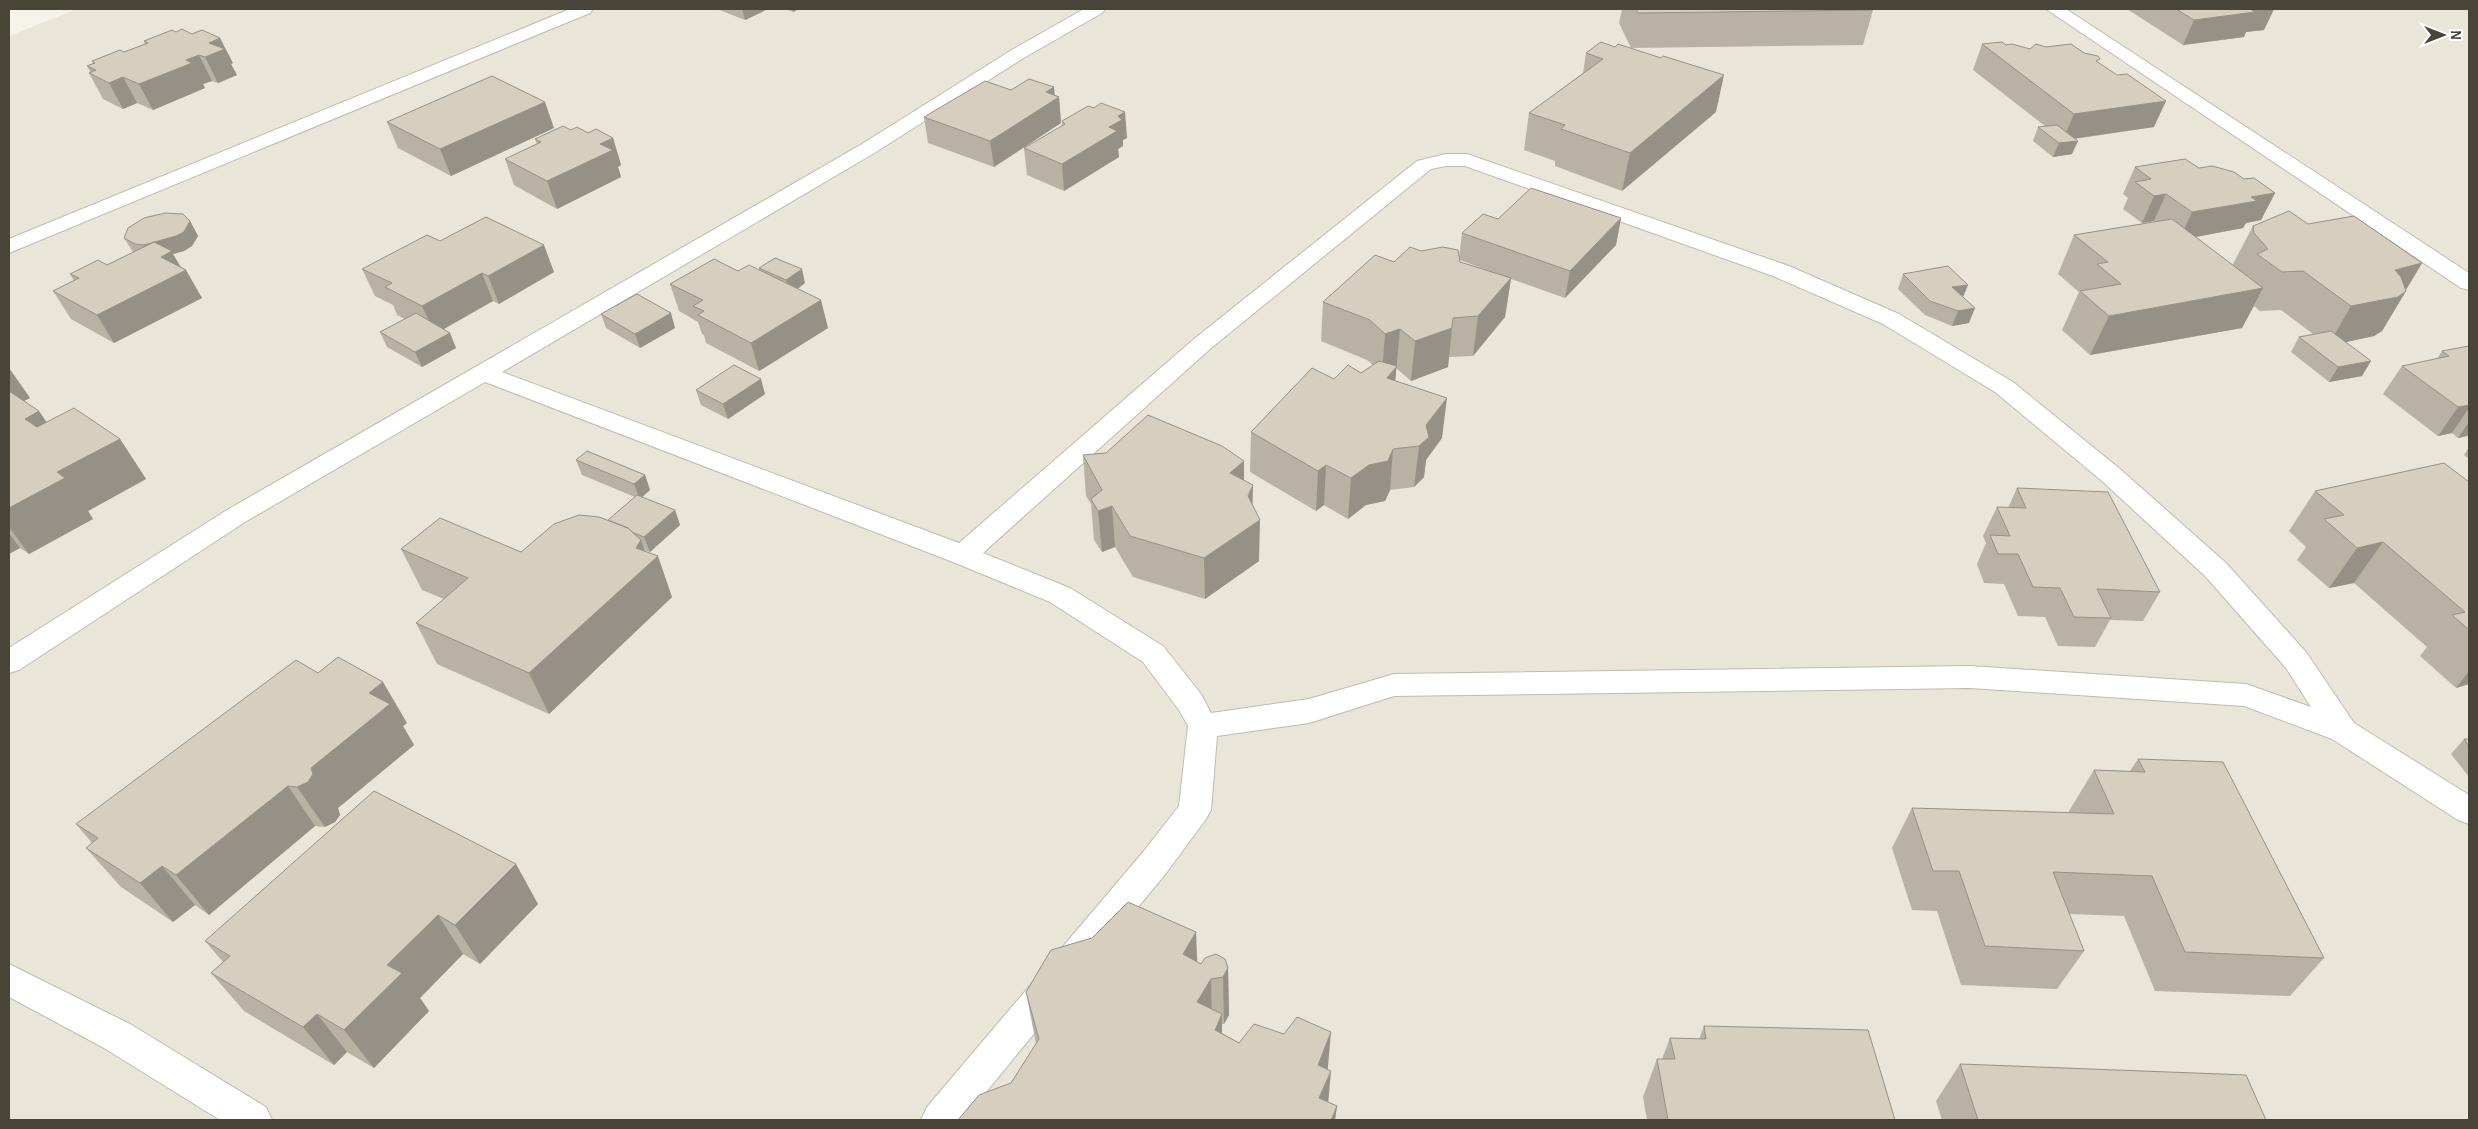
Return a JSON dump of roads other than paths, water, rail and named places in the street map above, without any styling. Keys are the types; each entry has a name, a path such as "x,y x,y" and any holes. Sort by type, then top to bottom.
{"street":[{"path":"9,247 584,9"},
{"path":"9,662 236,516 869,148 1016,55 1096,9"},
{"path":"2055,9 2469,283"},
{"path":"963,555 1202,344 1424,166 1446,160 1467,160 1781,271 1891,319 2004,387 2111,475 2216,570 2296,660 2343,731"},
{"path":"484,373 963,555 1060,594 1153,654 1190,702 1203,726 1195,810 1155,862 940,1120"},
{"path":"1203,726 1309,711 1394,684 1970,677 2246,695 2343,731 2469,811"},
{"path":"9,979 117,1036 253,1120"}]}
